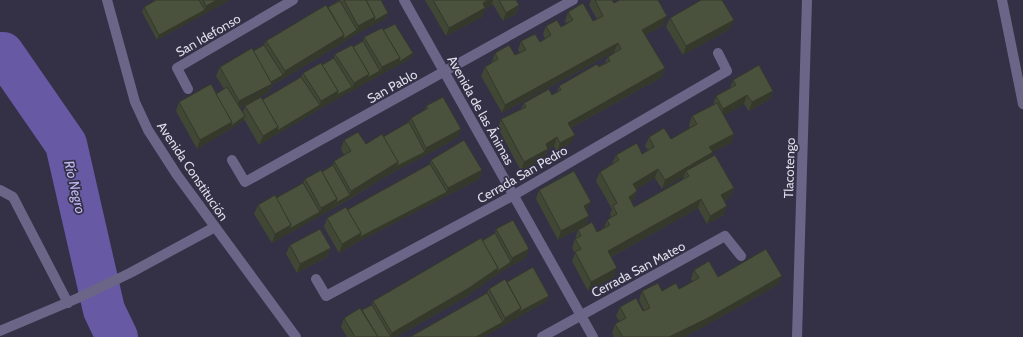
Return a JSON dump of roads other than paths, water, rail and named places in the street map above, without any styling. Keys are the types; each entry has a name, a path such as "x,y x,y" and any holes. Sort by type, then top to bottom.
{"street":[{"name":"Avenida Constitución","path":"107,0 135,102 148,130 215,227 296,337"},
{"name":"San Idefonso","path":"188,89 177,68 293,0"},
{"name":"Avenida de las Ánimas","path":"404,0 593,337"},
{"name":"San Pablo","path":"232,160 245,182 573,0"},
{"name":"Tlacotengo","path":"797,337 807,0"},
{"path":"1002,0 1023,104"},
{"name":"Cerrada San Pedro","path":"316,279 326,296 514,195 727,71 718,53"},
{"path":"0,190 13,197 68,303"},
{"path":"0,331 68,303 130,273 215,227"},
{"name":"Cerrada San Mateo","path":"542,337 581,314 726,236 741,256"}],"waterway":[{"name":"Río Negro","path":"0,53 3,53 66,144 104,310 117,337"}]}
